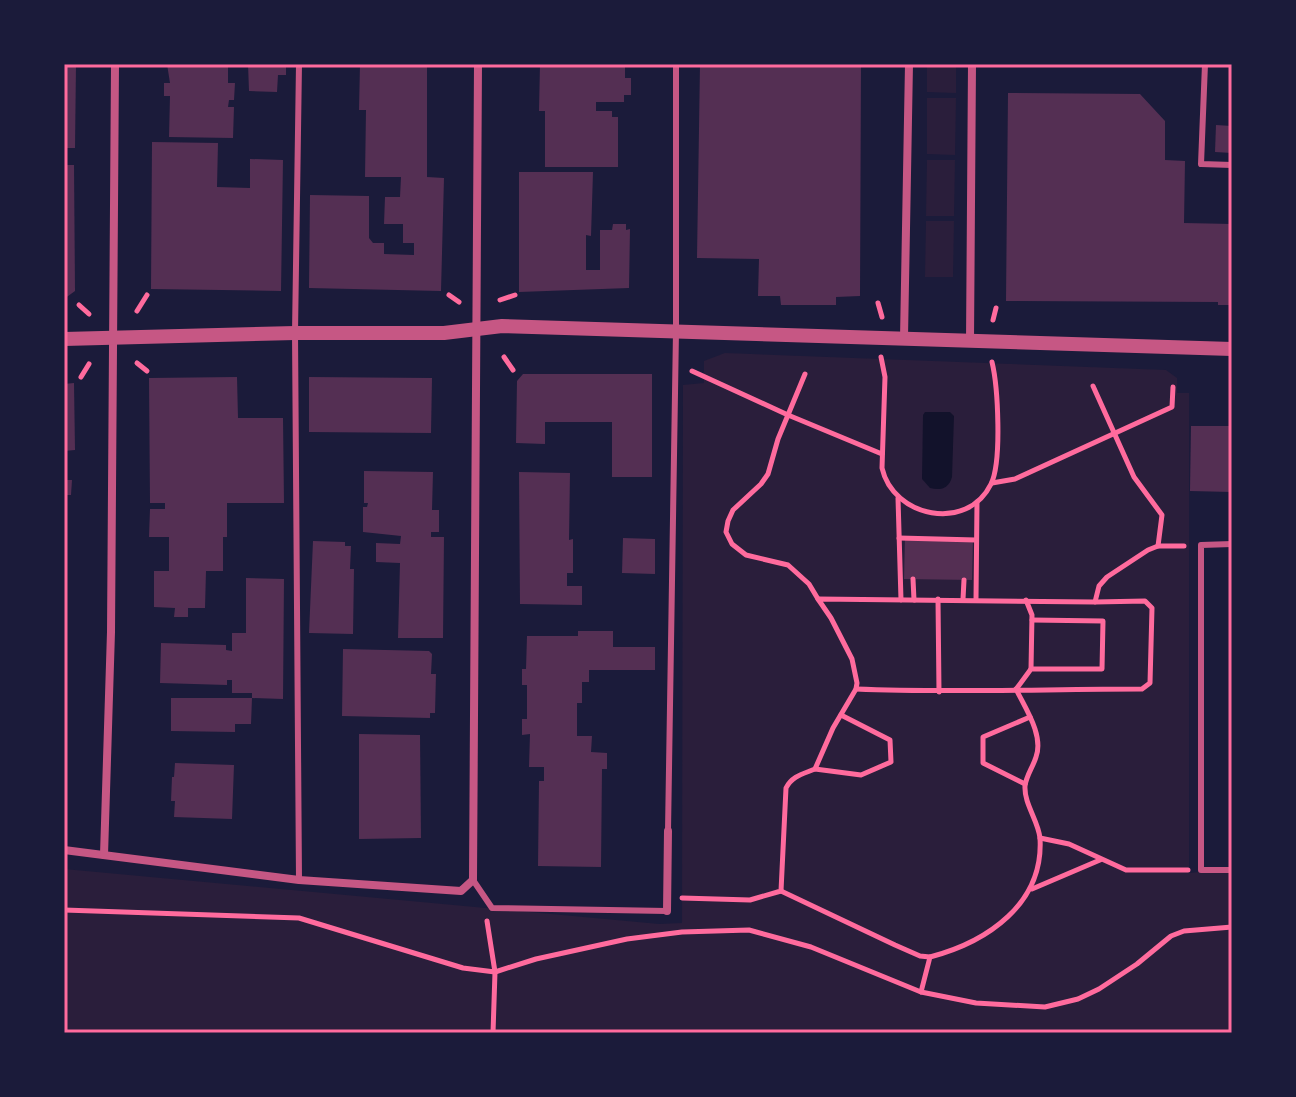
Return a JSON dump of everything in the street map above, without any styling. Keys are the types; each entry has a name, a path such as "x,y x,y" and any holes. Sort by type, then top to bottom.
{"street":[{"path":"104,855 111,632 115,64"},
{"path":"64,850 299,880 461,891 473,880 478,64"},
{"path":"904,338 909,64"},
{"path":"970,341 972,64"},
{"path":"64,339 444,333 502,326 1232,349"},
{"path":"667,911 668,831"}],"lane":[{"path":"299,64 295,333 299,880"},
{"path":"668,831 676,331 676,64"},
{"path":"1205,64 1201,164 1232,165"},
{"path":"1232,544 1201,545 1201,870 1232,870"},
{"path":"473,880 492,908 667,911"}],"path":[{"path":"137,311 147,295"},
{"path":"449,295 459,302"},
{"path":"500,300 515,295"},
{"path":"878,303 882,317"},
{"path":"79,305 89,314"},
{"path":"993,320 996,308"},
{"path":"504,357 513,370"},
{"path":"881,357 885,377 884,477 898,498 926,512 940,515 955,512 977,501 992,483 996,467 996,381 992,362"},
{"path":"137,363 147,371"},
{"path":"81,377 89,364"},
{"path":"691,371 882,454"},
{"path":"805,374 768,474 733,510 726,532 732,544 746,555 788,565 809,584 852,659 856,689 815,769"},
{"path":"1093,386 1134,477 1162,515 1158,546"},
{"path":"992,483 1015,479 1172,407 1173,387"},
{"path":"898,498 901,600"},
{"path":"976,600 977,501"},
{"path":"899,538 976,540"},
{"path":"1095,602 1099,586 1107,577 1148,550 1158,546 1193,547"},
{"path":"913,579 914,600"},
{"path":"963,599 964,580"},
{"path":"818,599 1145,601 1152,608 1150,683 1142,689 939,692 856,689"},
{"path":"938,599 939,692"},
{"path":"1016,689 1031,669 1032,620 1026,600"},
{"path":"1031,669 1102,669 1103,621 1032,620"},
{"path":"681,898 750,900 781,891 895,945 930,957 996,929 1031,889 1039,857 1039,838 1025,784 1038,752 1030,717 1016,689"},
{"path":"781,891 786,788 790,781 815,769 861,775 891,762 890,740 841,715"},
{"path":"1025,784 983,763 983,737 1030,717"},
{"path":"1039,838 1069,844 1126,870 1190,870"},
{"path":"1031,889 1102,859"},
{"path":"64,910 299,918 463,968 495,972 536,959 627,939 682,932 749,930 811,947 921,992 976,1003 1045,1007 1062,1004 1099,989 1171,936 1184,931 1232,927"},
{"path":"484,912 495,972 493,1033"},
{"path":"921,992 930,957"}],"shaded area":[{"path":"927,64 956,64 956,93 927,92"},
{"path":"927,98 956,98 955,155 927,154"},
{"path":"927,160 955,160 954,216 926,216"},
{"path":"926,221 954,221 953,277 925,277"},
{"path":"725,353 1166,370 1177,378 1177,393 1189,393 1189,873 1232,869 1232,1033 64,1033 64,869 659,924 682,923 683,385 704,383 704,361"},
{"path":"925,412 950,412 954,416 952,477 949,484 941,489 930,488 922,479"}],"building":[{"path":"64,64 76,64 75,148 64,148"},
{"path":"167,64 228,64 228,83 235,83 234,100 229,100 228,107 234,107 233,138 169,137 170,96 164,96 164,83 170,83"},
{"path":"248,64 286,64 286,75 278,75 277,92 249,91"},
{"path":"360,64 427,64 427,177 444,178 441,291 309,288 310,195 369,196 369,238 373,243 384,243 384,254 414,255 414,243 403,243 403,224 384,224 385,197 400,197 401,177 365,177 366,110 359,110"},
{"path":"540,64 625,64 625,78 631,78 631,95 624,95 624,102 596,102 596,111 612,111 612,117 618,117 618,167 545,167 545,111 539,111"},
{"path":"700,64 861,64 860,296 836,297 836,305 781,305 780,296 758,296 759,259 697,258"},
{"path":"1008,93 1140,94 1165,121 1165,160 1185,161 1184,223 1232,224 1232,305 1218,305 1218,302 1006,301"},
{"path":"1216,125 1232,126 1232,153 1215,152"},
{"path":"152,142 218,143 217,187 250,188 250,159 283,160 281,291 151,289"},
{"path":"64,165 74,165 75,291 64,299"},
{"path":"519,172 593,172 591,236 586,235 586,270 600,270 600,230 612,230 613,224 626,224 626,230 630,229 629,288 519,292"},
{"path":"523,374 652,374 652,477 612,477 612,422 545,422 545,444 516,443 517,381"},
{"path":"237,377 238,418 283,418 284,503 227,503 223,571 206,571 205,608 188,608 188,617 174,617 175,608 154,607 154,571 169,571 169,537 149,537 150,509 165,509 165,503 150,503 149,378"},
{"path":"309,377 432,378 431,433 309,432"},
{"path":"74,383 75,450 64,451 64,384"},
{"path":"1191,426 1232,426 1232,492 1190,491"},
{"path":"364,471 433,472 432,510 439,510 439,532 431,532 431,537 444,537 443,638 398,638 400,563 376,562 376,543 400,544 401,536 363,532 363,507 367,507 368,503 364,503"},
{"path":"519,472 570,473 569,540 573,539 573,573 567,573 567,586 582,586 582,605 520,604"},
{"path":"64,480 72,480 71,495 64,495"},
{"path":"623,538 655,539 655,574 622,573"},
{"path":"905,538 973,539 972,580 904,579"},
{"path":"313,541 345,542 345,546 351,546 350,569 354,569 353,634 309,633"},
{"path":"246,578 284,579 283,699 252,698 252,693 232,693 232,680 227,680 227,685 160,683 161,643 226,645 226,650 232,651 232,633 246,633"},
{"path":"578,631 613,631 613,647 655,647 655,670 589,670 589,682 582,682 582,703 577,703 577,736 592,736 591,752 607,753 607,769 602,769 601,867 538,866 539,781 544,781 544,767 529,767 530,734 522,735 522,719 527,719 527,685 522,685 522,669 526,669 527,636 578,636"},
{"path":"343,649 429,651 432,654 431,674 436,674 435,713 430,713 430,718 342,716"},
{"path":"171,698 252,698 251,724 235,724 235,732 171,731"},
{"path":"359,734 420,735 421,838 359,839"},
{"path":"175,763 234,765 232,819 174,817 175,801 171,801"}]}
